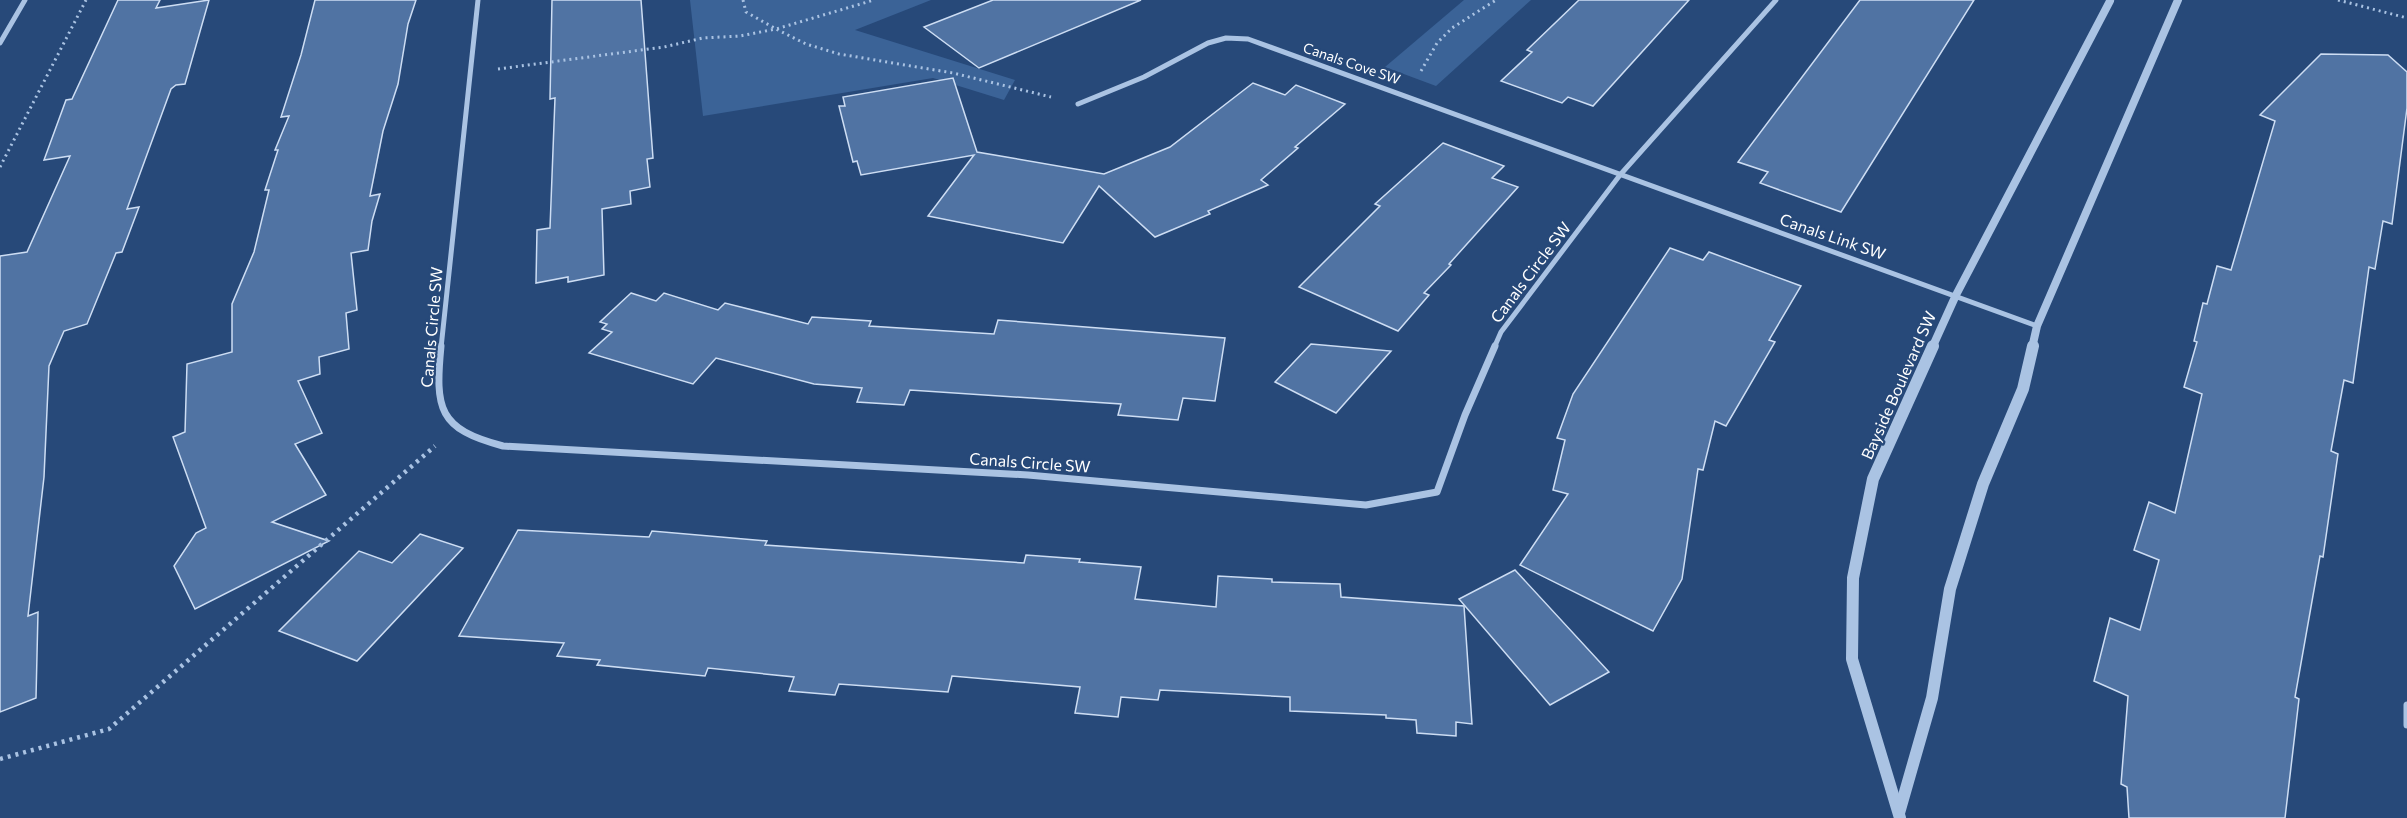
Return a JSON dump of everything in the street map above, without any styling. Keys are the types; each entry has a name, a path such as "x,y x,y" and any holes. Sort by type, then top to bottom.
{"street":[{"path":"0,43 25,0"},
{"name":"Canals Circle SW","path":"478,0 438,379 440,402 446,418 454,429 476,439 503,446 525,448 1028,475 1366,505 1437,492 1465,415 1501,332 1620,175 1776,0"},
{"name":"Bayside Boulevard SW","path":"1900,816 1852,659 1853,578 1873,480 1956,295 2110,0"},
{"name":"Bayside Boulevard SW","path":"1900,816 1932,698 1950,589 1983,484 2024,389 2037,326 2178,0"},
{"name":"Canals Cove SW","path":"1078,104 1144,76 1208,43 1226,38 1248,39 1620,175"},
{"name":"Canals Link SW","path":"1620,175 2037,326"},
{"path":"2407,705 2407,725"}],"path":[{"path":"0,167 86,0"},
{"path":"743,0 746,12 806,44 839,54 953,73 1078,104"},
{"path":"469,74 664,47 703,38 740,36 776,29 874,0"},
{"path":"1408,96 1437,43 1452,28 1496,0"},
{"path":"2338,0 2407,18"},
{"path":"0,759 109,729 454,429"}],"shaded area":[{"path":"690,0 931,0 855,30 1015,80 1004,100 933,78 703,116"},
{"path":"1464,0 1531,0 1436,86 1385,67"}],"building":[{"path":"118,0 160,0 156,8 209,0 185,84 176,85 171,89 127,209 139,207 122,252 116,253 87,324 64,331 49,366 44,477 28,616 38,612 36,698 0,712 0,256 27,252 70,156 44,160 66,100 72,99"},
{"path":"315,0 416,0 408,24 398,84 383,131 370,196 380,194 372,221 368,250 351,253 357,310 346,313 349,349 319,357 320,374 298,381 322,433 295,444 326,495 272,522 329,541 195,609 174,566 196,533 206,528 173,437 185,432 187,364 232,352 232,304 254,252 269,190 265,190 278,150 275,150 289,116 281,117 301,55"},
{"path":"552,0 641,0 653,158 647,159 650,187 630,191 631,204 602,209 604,275 568,282 568,277 536,283 537,230 550,228 555,98 550,99"},
{"path":"993,0 1141,0 979,68 924,27"},
{"path":"1579,0 1689,0 1593,106 1568,97 1562,103 1501,81 1532,52 1527,50"},
{"path":"1860,0 1974,0 1841,212 1760,183 1768,172 1738,162"},
{"path":"2321,54 2388,55 2407,72 2407,108 2392,224 2383,221 2375,269 2369,267 2353,383 2344,380 2331,451 2338,454 2323,557 2320,556 2295,697 2299,699 2285,818 2129,818 2127,787 2121,784 2128,696 2094,681 2110,618 2140,630 2159,560 2134,550 2149,502 2175,513 2202,394 2184,387 2197,342 2194,341 2203,303 2207,304 2217,266 2231,270 2275,121 2260,115"},
{"path":"953,78 977,152 1104,174 1170,147 1253,83 1285,95 1296,85 1345,104 1261,180 1268,185 1208,211 1210,214 1155,237 1099,186 1063,243 928,216 974,155 861,175 857,161 853,162 839,106 845,106 843,97"},
{"path":"1443,143 1504,166 1492,178 1518,187 1424,293 1429,295 1398,331 1299,287 1380,206 1375,204"},
{"path":"1670,248 1703,260 1709,252 1801,286 1769,340 1775,342 1726,426 1715,421 1703,470 1698,469 1682,579 1653,631 1520,565 1568,494 1553,490 1565,440 1557,438 1573,394"},
{"path":"631,293 656,301 664,293 718,310 725,303 808,324 812,317 871,321 869,326 994,334 998,320 1225,338 1215,401 1183,398 1178,420 1118,415 1121,404 910,390 904,405 857,402 862,388 814,384 716,358 693,384 589,353 612,332 602,329 607,324 600,322"},
{"path":"1311,344 1391,351 1336,413 1275,382"},
{"path":"518,530 649,537 652,531 767,541 765,545 1024,563 1026,555 1080,559 1079,562 1141,567 1135,599 1216,607 1218,576 1272,579 1272,582 1340,584 1341,597 1464,606 1472,724 1456,722 1456,736 1417,733 1416,720 1386,718 1386,715 1290,711 1290,697 1160,690 1158,700 1121,697 1118,717 1075,713 1080,687 952,676 948,692 839,684 835,695 789,691 794,677 708,668 705,676 597,665 600,660 557,656 564,643 459,636"},
{"path":"420,534 463,548 357,661 279,631 359,551 392,563"},
{"path":"1515,570 1609,672 1550,705 1459,599"}]}
